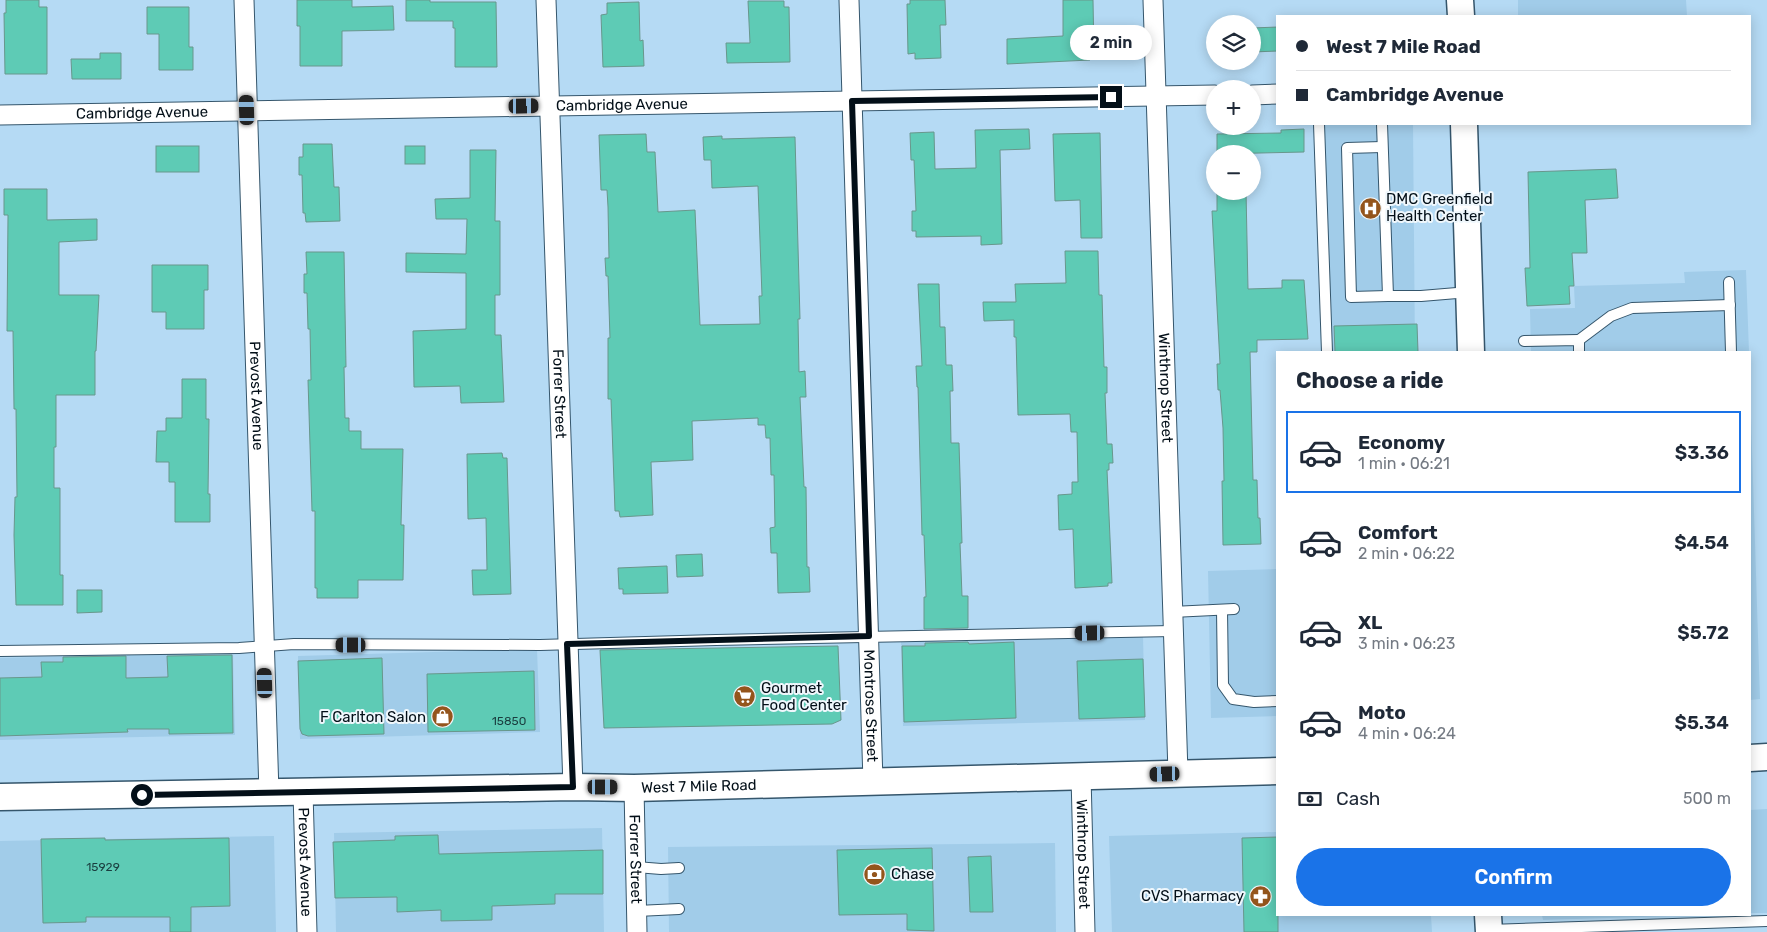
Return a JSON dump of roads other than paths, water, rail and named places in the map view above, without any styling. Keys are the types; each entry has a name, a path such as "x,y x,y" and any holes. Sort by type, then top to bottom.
{"main road":[{"path":"1460,0 1461,15"},
{"path":"1464,125 1471,351"},
{"path":"1751,758 1767,757"},
{"name":"West 7 Mile Road","path":"0,797 573,787 634,788 1276,771"}],"street":[{"name":"Prevost Avenue","path":"244,0 269,793"},
{"name":"Forrer Street","path":"546,0 573,787"},
{"name":"Montrose Street","path":"849,0 872,782"},
{"name":"Winthrop Street","path":"1153,0 1178,774"},
{"path":"1261,95 1276,94"},
{"name":"Cambridge Avenue","path":"0,115 1206,95"},
{"name":"Winthrop Street","path":"1081,776 1085,932"},
{"name":"Forrer Street","path":"634,788 637,932"},
{"name":"Prevost Avenue","path":"303,792 307,932"}],"lane":[{"path":"1319,125 1327,351"},
{"path":"1382,125 1388,296"},
{"path":"1382,148 1347,148 1351,297 1421,296 1470,292"},
{"path":"1729,282 1731,351"},
{"path":"1524,341 1578,340 1612,316 1632,308 1730,304"},
{"path":"1578,340 1579,351"},
{"path":"1172,612 1234,609"},
{"path":"1222,610 1223,685 1233,699 1254,702 1276,701"},
{"path":"0,651 264,647 294,644 567,644 869,636 1173,631"},
{"path":"636,867 680,868"},
{"path":"637,911 679,908"},
{"path":"1488,926 1661,928 1686,919 1767,921"}],"place":[{"name":"DMC Greenfield Health Center","path":"1370,208"},
{"name":"Gourmet Food Center","path":"745,697"},
{"name":"F Carlton Salon","path":"442,717"},
{"name":"Chase","path":"875,874"},
{"name":"CVS Pharmacy","path":"1260,896"}]}
